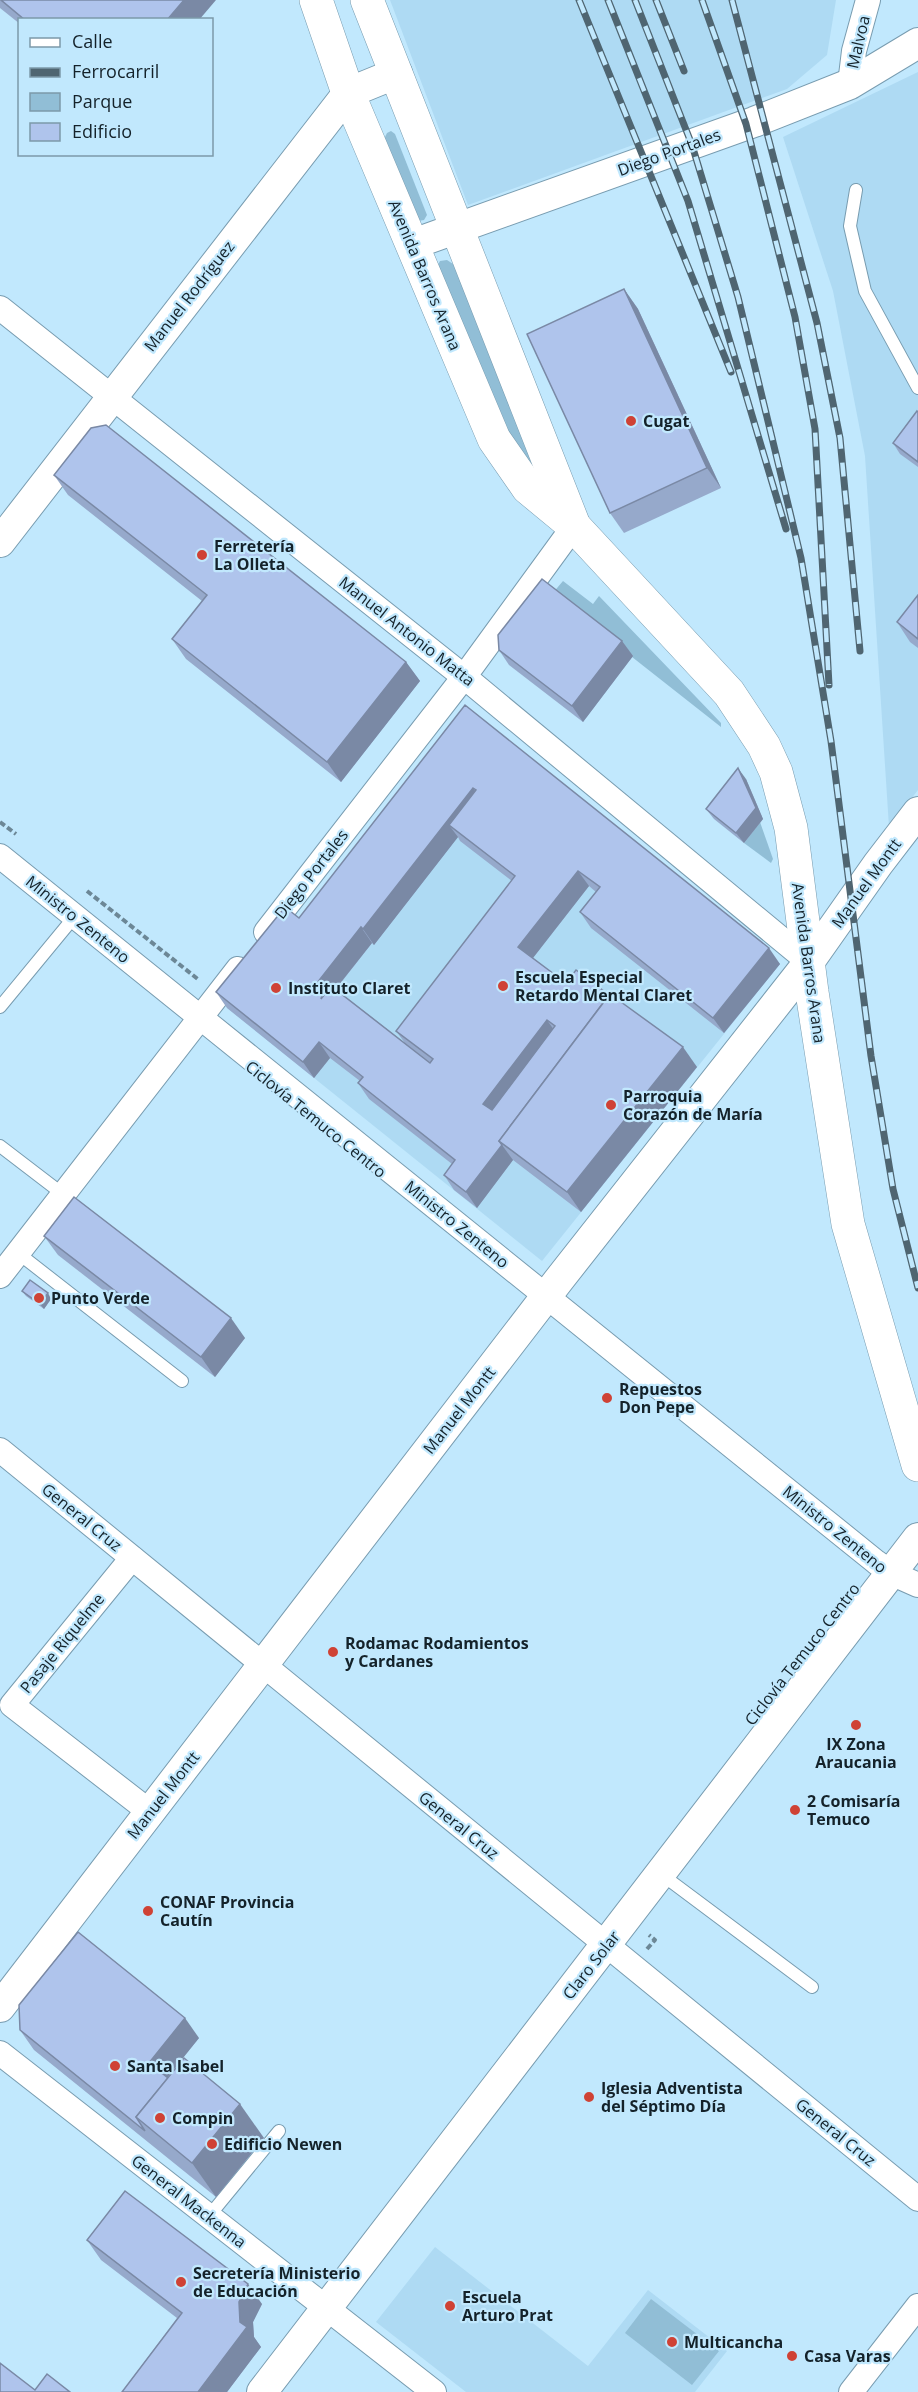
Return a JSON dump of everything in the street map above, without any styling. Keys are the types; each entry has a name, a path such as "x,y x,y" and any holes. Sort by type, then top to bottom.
{"main road":[{"name":"Avenida Barros Arana","path":"316,0 348,93 494,439 528,488 574,526 729,693 764,746 782,790 791,828 848,1224 918,1464"},
{"name":"Avenida Barros Arana","path":"368,0 459,227 574,526"}],"street":[{"name":"Malvoa","path":"850,84 854,51 868,0"},
{"name":"Diego Portales","path":"413,244 692,145 850,84 918,43"},
{"name":"Manuel Rodríguez","path":"0,543 111,396 348,93 397,73"},
{"name":"Manuel Antonio Matta","path":"0,308 464,677 809,962"},
{"name":"Diego Portales","path":"0,1276 464,677 574,526"},
{"name":"Manuel Montt","path":"0,2007 546,1296 809,962 918,812"},
{"name":"Ministro Zenteno","path":"0,856 891,1574 918,1585"},
{"name":"General Cruz","path":"0,1450 918,2199"},
{"name":"Claro Solar","path":"262,2392 918,1538"},
{"name":"Pasaje Riquelme","path":"132,1558 12,1705 150,1812"},
{"name":"General Mackenna","path":"0,2054 434,2392"},
{"path":"851,2392 918,2306"}],"lane":[{"path":"855,190 850,226 865,291 918,388"},
{"path":"0,1007 75,916"},
{"path":"0,1146 64,1195"},
{"path":"18,1253 182,1381"},
{"path":"661,1874 812,1987"},
{"path":"209,2217 279,2130"}],"path":[{"path":"627,1918 655,1940 633,1966"}],"shaded area":[{"path":"390,0 836,0 827,55 787,89 468,205"},
{"path":"918,72 918,790 889,827 865,456 833,291 783,137"},
{"name":"Escuela Especial Retardo Mental Claret","path":"464,711 780,964 542,1261 227,1008"},
{"name":"Escuela Arturo Prat","path":"435,2247 588,2366 648,2290 727,2351 695,2392 466,2392 376,2322"}],"green space":[{"path":"391,131 395,134 427,215 424,220 418,221 383,141 387,133"},
{"path":"447,260 456,266 542,477 532,486 434,272 440,261"},
{"path":"563,581 593,604 599,596 721,723 721,727 552,594"},
{"path":"760,822 773,859 771,863 744,843"},
{"name":"Multicancha","path":"651,2299 719,2351 692,2385 625,2333"}],"building":[{"path":"1,0 184,0 169,18 23,18"},
{"name":"Cugat","path":"624,289 707,468 610,513 527,334"},
{"path":"918,412 918,462 893,443"},
{"name":"Ferretería La Olleta","path":"106,425 406,662 327,762 172,639 207,595 54,475 91,428"},
{"path":"542,579 622,641 572,706 499,650 498,635"},
{"path":"918,595 918,639 897,622"},
{"path":"465,705 769,948 713,1018 580,912 600,887 578,871 518,947 566,983 576,970 609,995 499,1141 502,1145 466,1192 444,1175 455,1160 358,1083 363,1077 319,1042 303,1062 216,992 285,907 299,918","holes":["473,788 476,790 449,825 515,876 396,1031 433,1059 430,1063 331,986 321,999 322,995 313,988 361,927 363,929","547,1020 555,1026 492,1110 483,1104"]},
{"path":"738,768 756,808 736,833 706,809"},
{"name":"Parroquia Corazón de María","path":"610,994 683,1047 567,1192 499,1141"},
{"path":"74,1197 231,1318 201,1357 44,1236"},
{"path":"30,1280 48,1293 40,1304 22,1291"},
{"name":"Santa Isabel","path":"78,1932 185,2018 149,2063 168,2078 136,2117 145,2131 20,2030 19,2005"},
{"path":"184,2058 240,2104 192,2163 136,2117"},
{"name":"Secretería Ministerio de Educación","path":"125,2191 248,2284 239,2302 240,2322 247,2327 198,2392 122,2392 182,2313 87,2240"},
{"path":"0,2363 35,2390 47,2374 70,2392 0,2392"}],"railway":[{"path":"579,0 731,372"},
{"path":"608,0 688,201 786,529"},
{"path":"635,0 692,145 738,297 801,558 831,741 871,1056 893,1189 918,1288"},
{"path":"656,0 684,71"},
{"path":"702,0 746,124 795,317 815,429 829,685"},
{"path":"732,0 817,323 840,438 860,651"}],"place":[{"name":"Cugat","path":"631,421"},
{"name":"Ferretería La Olleta","path":"202,555"},
{"name":"Escuela Especial Retardo Mental Claret","path":"503,986"},
{"name":"Instituto Claret","path":"276,988"},
{"name":"Parroquia Corazón de María","path":"611,1105"},
{"name":"Punto Verde","path":"39,1298"},
{"name":"Repuestos Don Pepe","path":"607,1398"},
{"name":"Rodamac Rodamientos y Cardanes","path":"333,1652"},
{"name":"IX Zona Araucania","path":"856,1725"},
{"name":"2 Comisaría Temuco","path":"795,1810"},
{"name":"CONAF Provincia Cautín","path":"148,1911"},
{"name":"Santa Isabel","path":"115,2066"},
{"name":"Iglesia Adventista del Séptimo Día","path":"589,2097"},
{"name":"Compin","path":"160,2118"},
{"name":"Edificio Newen","path":"212,2144"},
{"name":"Secretería Ministerio de Educación","path":"181,2282"},
{"name":"Escuela Arturo Prat","path":"450,2306"},
{"name":"Multicancha","path":"672,2342"},
{"name":"Casa Varas","path":"792,2356"}]}
